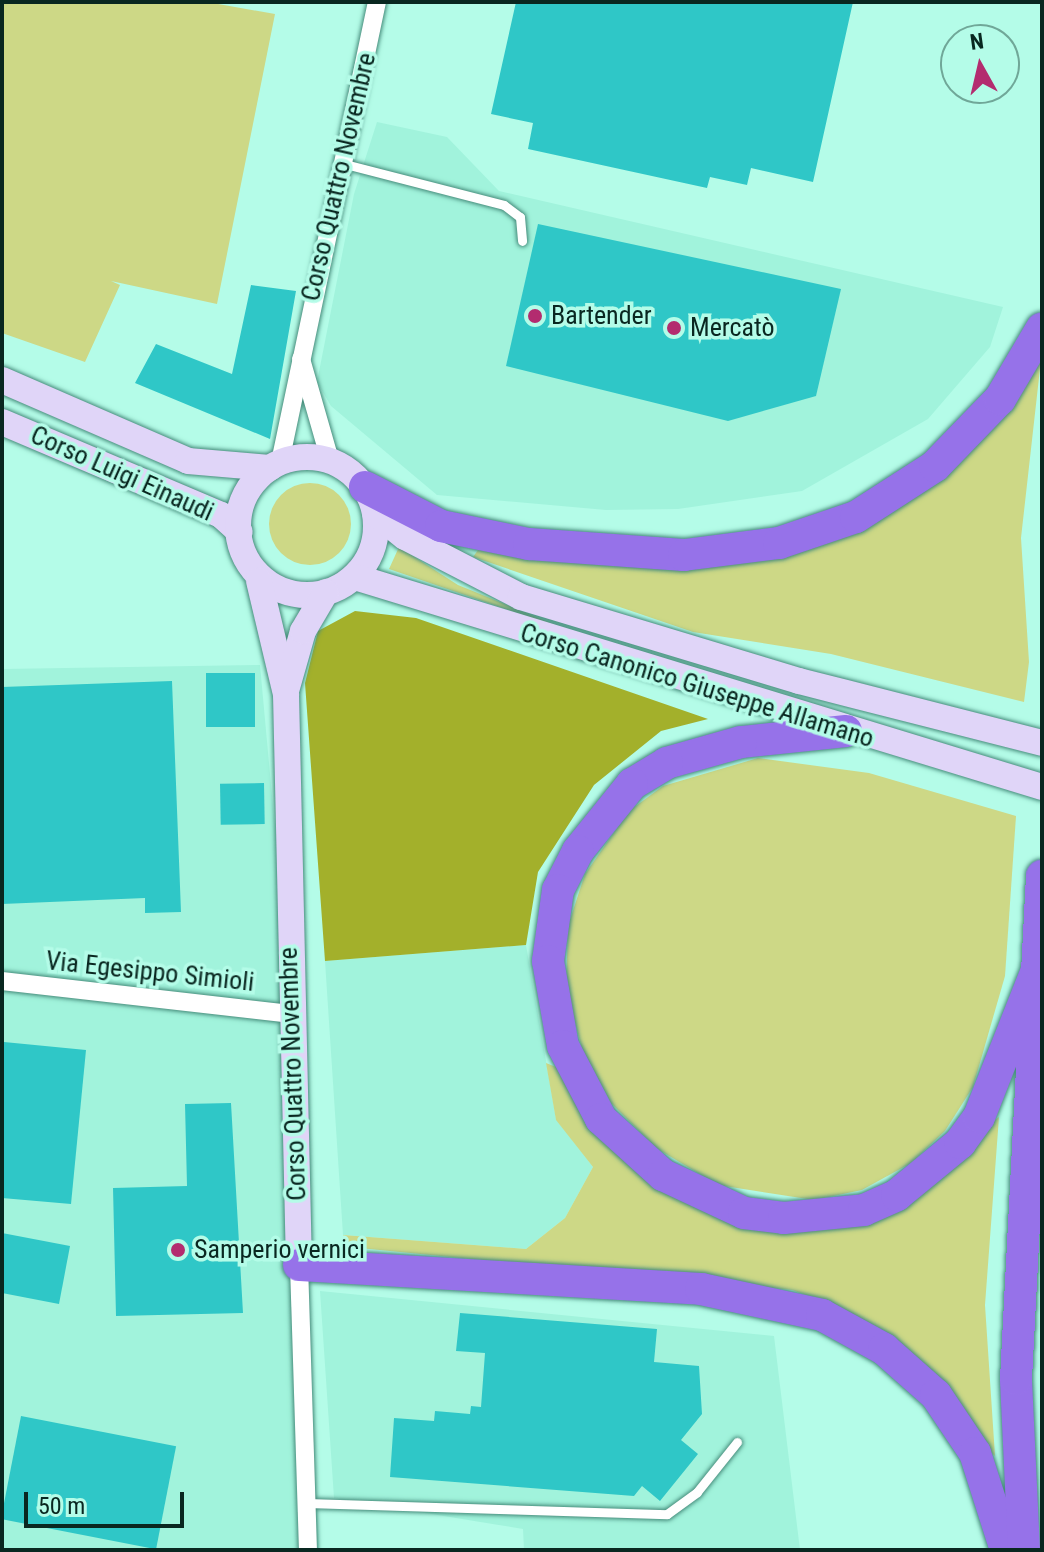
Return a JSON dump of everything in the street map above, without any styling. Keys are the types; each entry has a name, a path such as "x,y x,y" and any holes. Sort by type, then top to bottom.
{"highway":[{"path":"370,500 441,526 529,544 684,555 779,543 856,517 935,466 1000,399 1042,328"},
{"path":"846,731 741,742 667,763 632,784 578,851 558,890 548,961 563,1046 601,1119 663,1175 744,1213 784,1218 864,1210 897,1195 960,1143 979,1117 1035,975"},
{"path":"1024,1550 1016,1379 1042,876"},
{"path":"299,1265 701,1289 822,1315 884,1349 936,1395 975,1453 1006,1550"}],"main road":[{"name":"Corso Luigi Einaudi","path":"2,380 188,461 275,465"},
{"name":"Corso Luigi Einaudi","path":"2,422 221,515 240,532"},
{"path":"330,460 370,500 373,546 355,577 326,592 283,592 259,581 240,532 245,495 275,465 330,460"},
{"name":"Corso Canonico Giuseppe Allamano","path":"370,500 405,537 521,597 1042,743"},
{"name":"Corso Canonico Giuseppe Allamano","path":"355,577 846,731 1042,787"},
{"name":"Corso Quattro Novembre","path":"259,581 286,694 299,1265"},
{"name":"Corso Quattro Novembre","path":"286,694 303,631 326,592"}],"street":[{"name":"Corso Quattro Novembre","path":"275,465 377,2"},
{"name":"Corso Quattro Novembre","path":"299,352 330,460"},
{"name":"Via Egesippo Simioli","path":"2,981 292,1014"},
{"name":"Corso Quattro Novembre","path":"299,1265 308,1550"}],"lane":[{"path":"341,163 504,205 520,217 522,241"},
{"path":"307,1503 647,1516 667,1514 697,1492 737,1442"}],"shaded area":[{"path":"2,2 207,2 275,14 217,304 111,281 120,285 85,362 2,333"},
{"path":"377,122 447,137 499,191 1003,307 990,347 928,419 802,491 678,509 606,510 437,495 331,406 317,382 354,194"},
{"path":"1042,351 1021,538 1029,662 1024,702 831,654 693,632 473,557 478,550 849,532"},
{"path":"310,483 326,487 339,495 347,508 351,524 347,540 339,553 326,561 310,565 294,561 281,553 273,540 269,524 273,508 281,495 294,487"},
{"path":"399,547 458,585 578,634 389,569"},
{"path":"260,665 292,1014 319,1550 2,1550 2,669"},
{"path":"758,758 869,773 1016,816 1005,976 973,1087 945,1131 911,1163 862,1190 814,1200 718,1185 656,1148 611,1103 582,1049 566,988 568,926 585,874 629,811 663,786"},
{"path":"526,945 556,1119 593,1167 565,1218 526,1249 343,1235 325,961"},
{"path":"546,1063 556,1067 640,1175 850,1225 999,1117 985,1305 995,1456 834,1305 792,1290 349,1247 343,1235 526,1249 565,1218 593,1167 556,1120"},
{"path":"320,1291 774,1336 800,1550 524,1550 523,1529 334,1498"}],"green space":[{"path":"355,611 416,618 708,719 661,731 594,785 538,872 526,945 325,961 305,683 318,631"}],"building":[{"path":"516,2 853,2 813,182 751,168 747,185 710,177 707,188 528,149 533,123 491,114"},
{"name":"Mercatò","path":"538,224 841,289 816,396 728,421 506,366"},
{"path":"251,285 296,291 270,439 135,383 156,344 232,374"},
{"path":"206,673 255,673 255,727 206,727"},
{"path":"172,681 181,912 145,913 145,898 2,904 2,687"},
{"path":"264,783 265,824 221,825 220,784"},
{"path":"4,1042 86,1050 71,1204 2,1198"},
{"name":"Samperio vernici","path":"231,1103 243,1313 116,1316 113,1188 187,1186 185,1104"},
{"path":"2,1233 70,1246 59,1304 2,1293"},
{"path":"460,1313 657,1329 654,1362 699,1366 702,1414 681,1440 698,1454 660,1501 642,1486 634,1496 390,1477 394,1418 434,1421 435,1411 470,1414 471,1406 481,1407 485,1353 456,1351"},
{"path":"21,1416 176,1446 156,1549 2,1519"}],"place":[{"name":"Bartender","path":"535,316"},
{"name":"Mercatò","path":"674,328"},
{"name":"Samperio vernici","path":"178,1250"}]}
